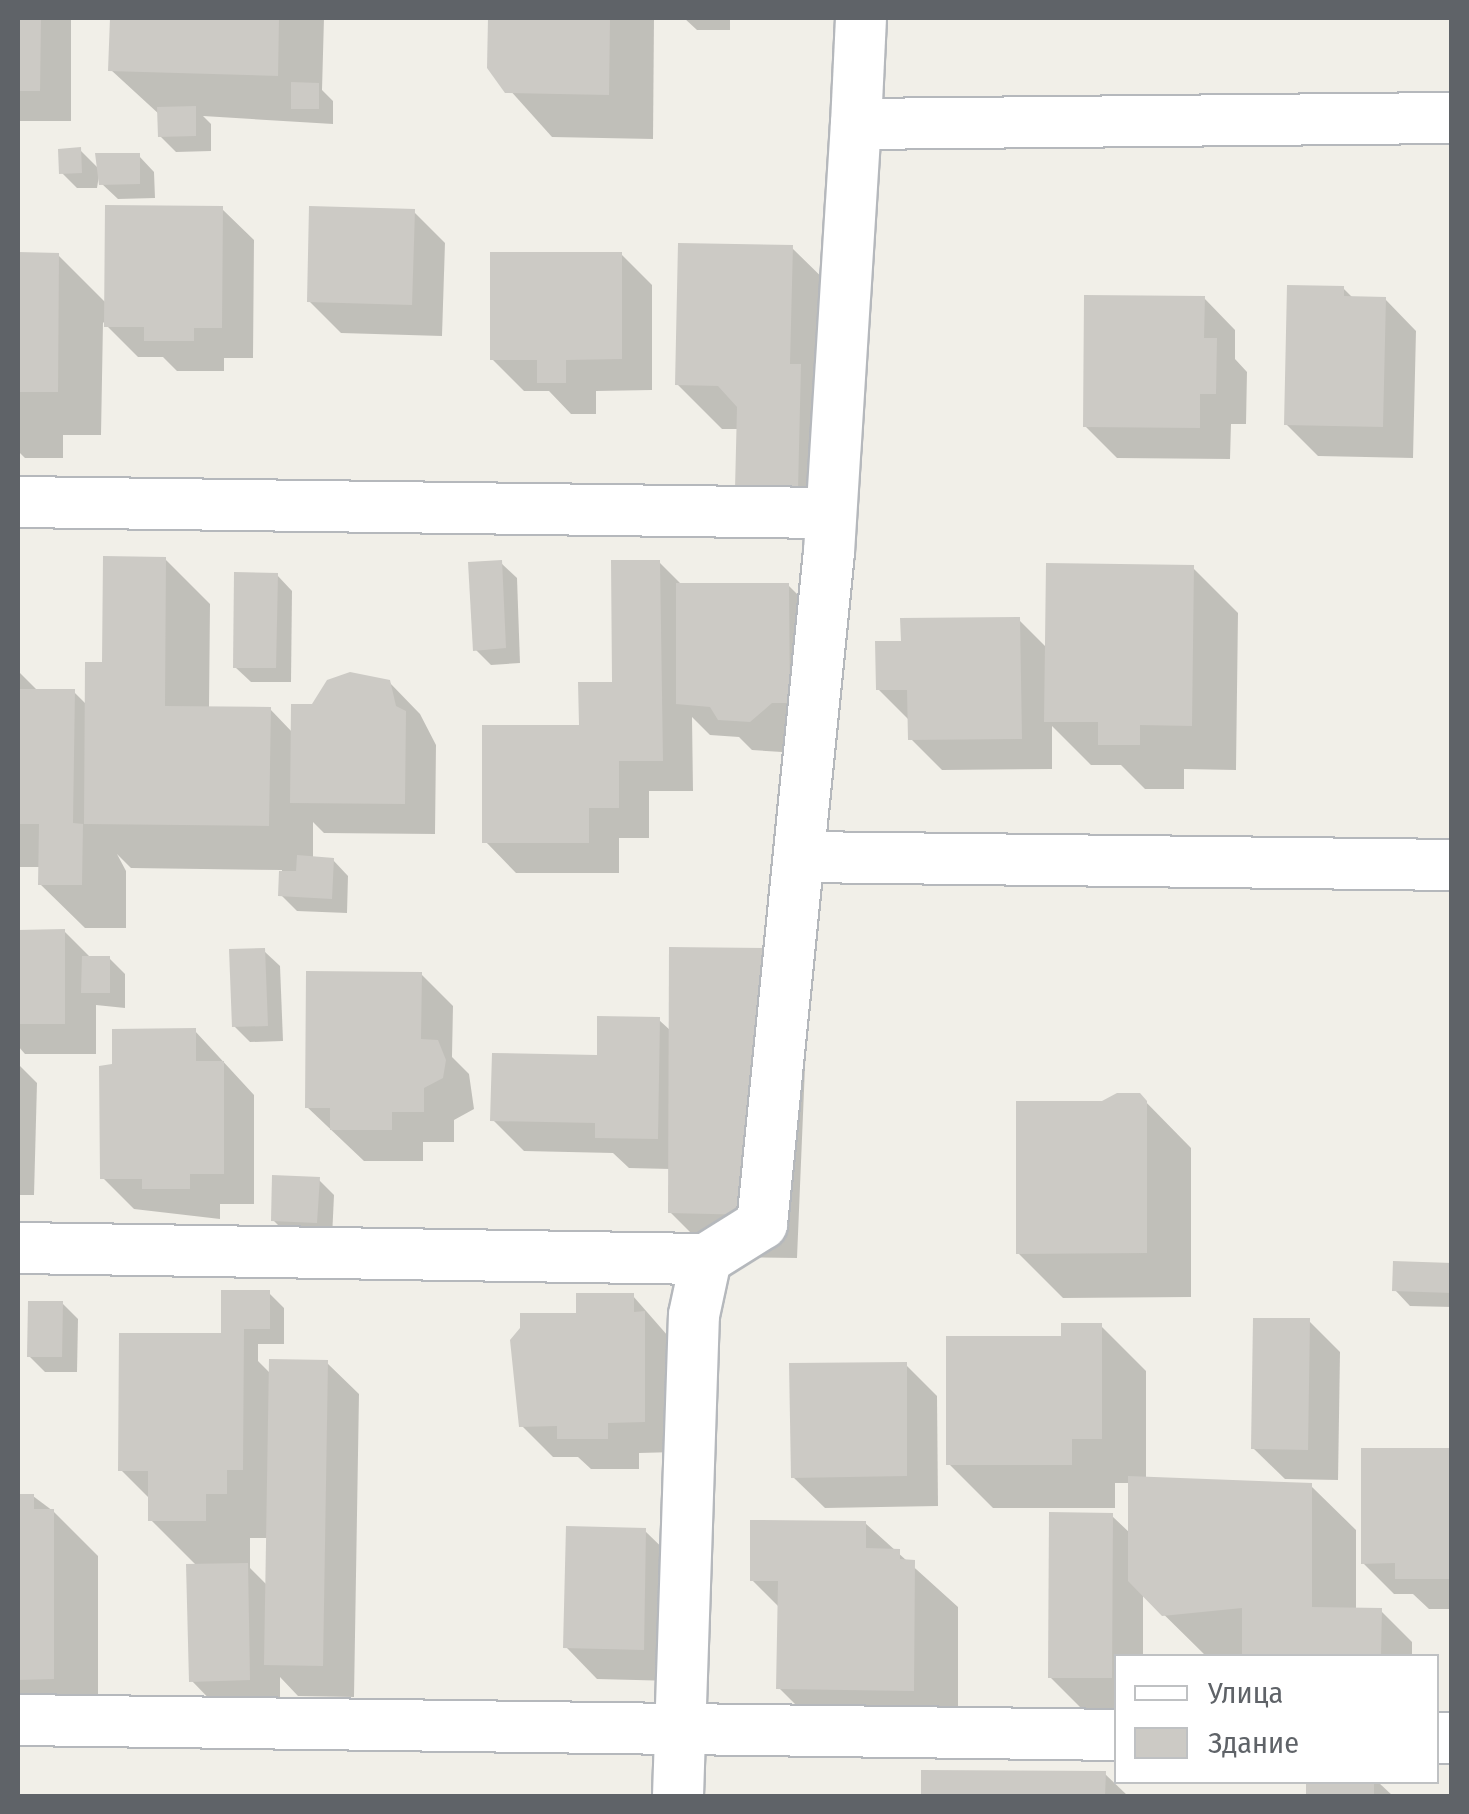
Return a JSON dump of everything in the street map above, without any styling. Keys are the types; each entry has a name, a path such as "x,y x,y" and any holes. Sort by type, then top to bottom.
{"street":[{"path":"18,1248 706,1259 762,1224 801,856 830,512 860,18"},
{"path":"856,124 1452,118"},
{"path":"18,502 830,512"},
{"path":"801,856 1452,864"},
{"path":"678,1796 694,1315 706,1259"},
{"path":"18,1720 1114,1735"}],"building":[{"path":"18,18 41,18 40,91 18,91"},
{"path":"110,18 279,18 278,76 108,71"},
{"path":"488,18 610,18 609,95 505,93 487,68"},
{"path":"291,82 319,83 319,109 291,109"},
{"path":"196,106 196,136 158,137 157,107"},
{"path":"81,147 82,173 59,174 58,149"},
{"path":"95,153 140,153 140,184 99,185"},
{"path":"105,205 223,206 222,328 194,328 194,341 144,341 144,327 104,327"},
{"path":"309,206 415,209 412,305 307,302"},
{"path":"678,243 793,245 790,364 801,364 798,490 735,489 737,407 718,386 675,385"},
{"path":"18,252 59,253 58,392 18,392"},
{"path":"490,252 622,252 622,359 566,360 566,383 537,383 537,360 490,360"},
{"path":"1287,285 1344,286 1344,296 1386,297 1383,427 1284,425"},
{"path":"1084,295 1205,296 1204,338 1217,338 1216,394 1200,394 1200,428 1083,427"},
{"path":"103,556 166,557 165,706 271,707 269,826 84,824 85,662 102,662"},
{"path":"502,560 506,648 473,651 468,562"},
{"path":"611,560 660,560 663,761 619,761 619,808 589,808 589,843 482,843 482,725 579,725 578,682 612,682"},
{"path":"1046,563 1194,565 1192,726 1140,725 1140,745 1098,745 1098,722 1044,722"},
{"path":"234,572 278,573 276,668 233,668"},
{"path":"676,583 789,583 790,703 772,703 750,722 718,720 710,707 676,704"},
{"path":"1020,617 1022,739 908,740 907,690 876,690 875,641 901,641 900,618"},
{"path":"350,672 390,680 396,706 406,711 405,804 290,803 291,704 312,704 327,680"},
{"path":"18,689 75,689 73,823 83,824 82,885 38,885 39,824 18,824"},
{"path":"297,855 334,858 332,899 278,896 279,871 296,871"},
{"path":"65,929 65,1024 18,1024 18,930"},
{"path":"669,947 764,948 754,1215 668,1213"},
{"path":"265,948 268,1026 232,1027 229,949"},
{"path":"82,956 110,956 110,993 81,993"},
{"path":"306,971 422,972 421,1039 438,1040 446,1060 443,1078 424,1088 424,1112 392,1112 392,1130 330,1130 330,1108 305,1108"},
{"path":"597,1016 660,1017 658,1139 595,1138 595,1123 490,1121 492,1053 597,1055"},
{"path":"196,1028 196,1061 224,1061 224,1174 190,1174 190,1189 142,1189 142,1179 100,1179 99,1066 112,1064 112,1029"},
{"path":"1117,1093 1140,1093 1147,1101 1147,1253 1016,1254 1016,1101 1102,1101"},
{"path":"272,1175 320,1177 317,1223 271,1221"},
{"path":"1393,1261 1452,1263 1452,1293 1392,1291"},
{"path":"221,1290 270,1290 270,1329 244,1329 243,1470 227,1470 227,1494 206,1494 206,1521 148,1521 148,1471 118,1471 119,1333 221,1333"},
{"path":"576,1293 634,1293 634,1312 645,1311 645,1422 608,1423 608,1439 557,1439 557,1426 519,1427 510,1340 520,1328 520,1313 576,1313"},
{"path":"28,1301 63,1301 62,1357 27,1357"},
{"path":"1253,1318 1310,1318 1308,1450 1251,1449"},
{"path":"1061,1323 1102,1323 1102,1439 1072,1439 1072,1465 946,1465 946,1336 1061,1336"},
{"path":"269,1359 328,1360 323,1666 264,1665"},
{"path":"907,1362 907,1476 791,1478 789,1363"},
{"path":"1361,1448 1452,1448 1452,1579 1395,1579 1395,1563 1361,1564"},
{"path":"1128,1476 1312,1483 1312,1607 1382,1608 1381,1654 1242,1654 1242,1608 1162,1616 1128,1581"},
{"path":"18,1494 34,1494 34,1509 54,1509 54,1679 18,1680"},
{"path":"1049,1512 1113,1513 1112,1678 1048,1678"},
{"path":"750,1520 866,1521 866,1548 900,1549 900,1559 915,1560 914,1691 776,1689 778,1581 750,1581"},
{"path":"566,1526 646,1528 644,1650 563,1648"},
{"path":"248,1563 250,1680 189,1682 186,1564"},
{"path":"921,1770 1106,1771 1105,1796 921,1796"},
{"path":"1306,1784 1374,1784 1374,1796 1306,1796"}]}
